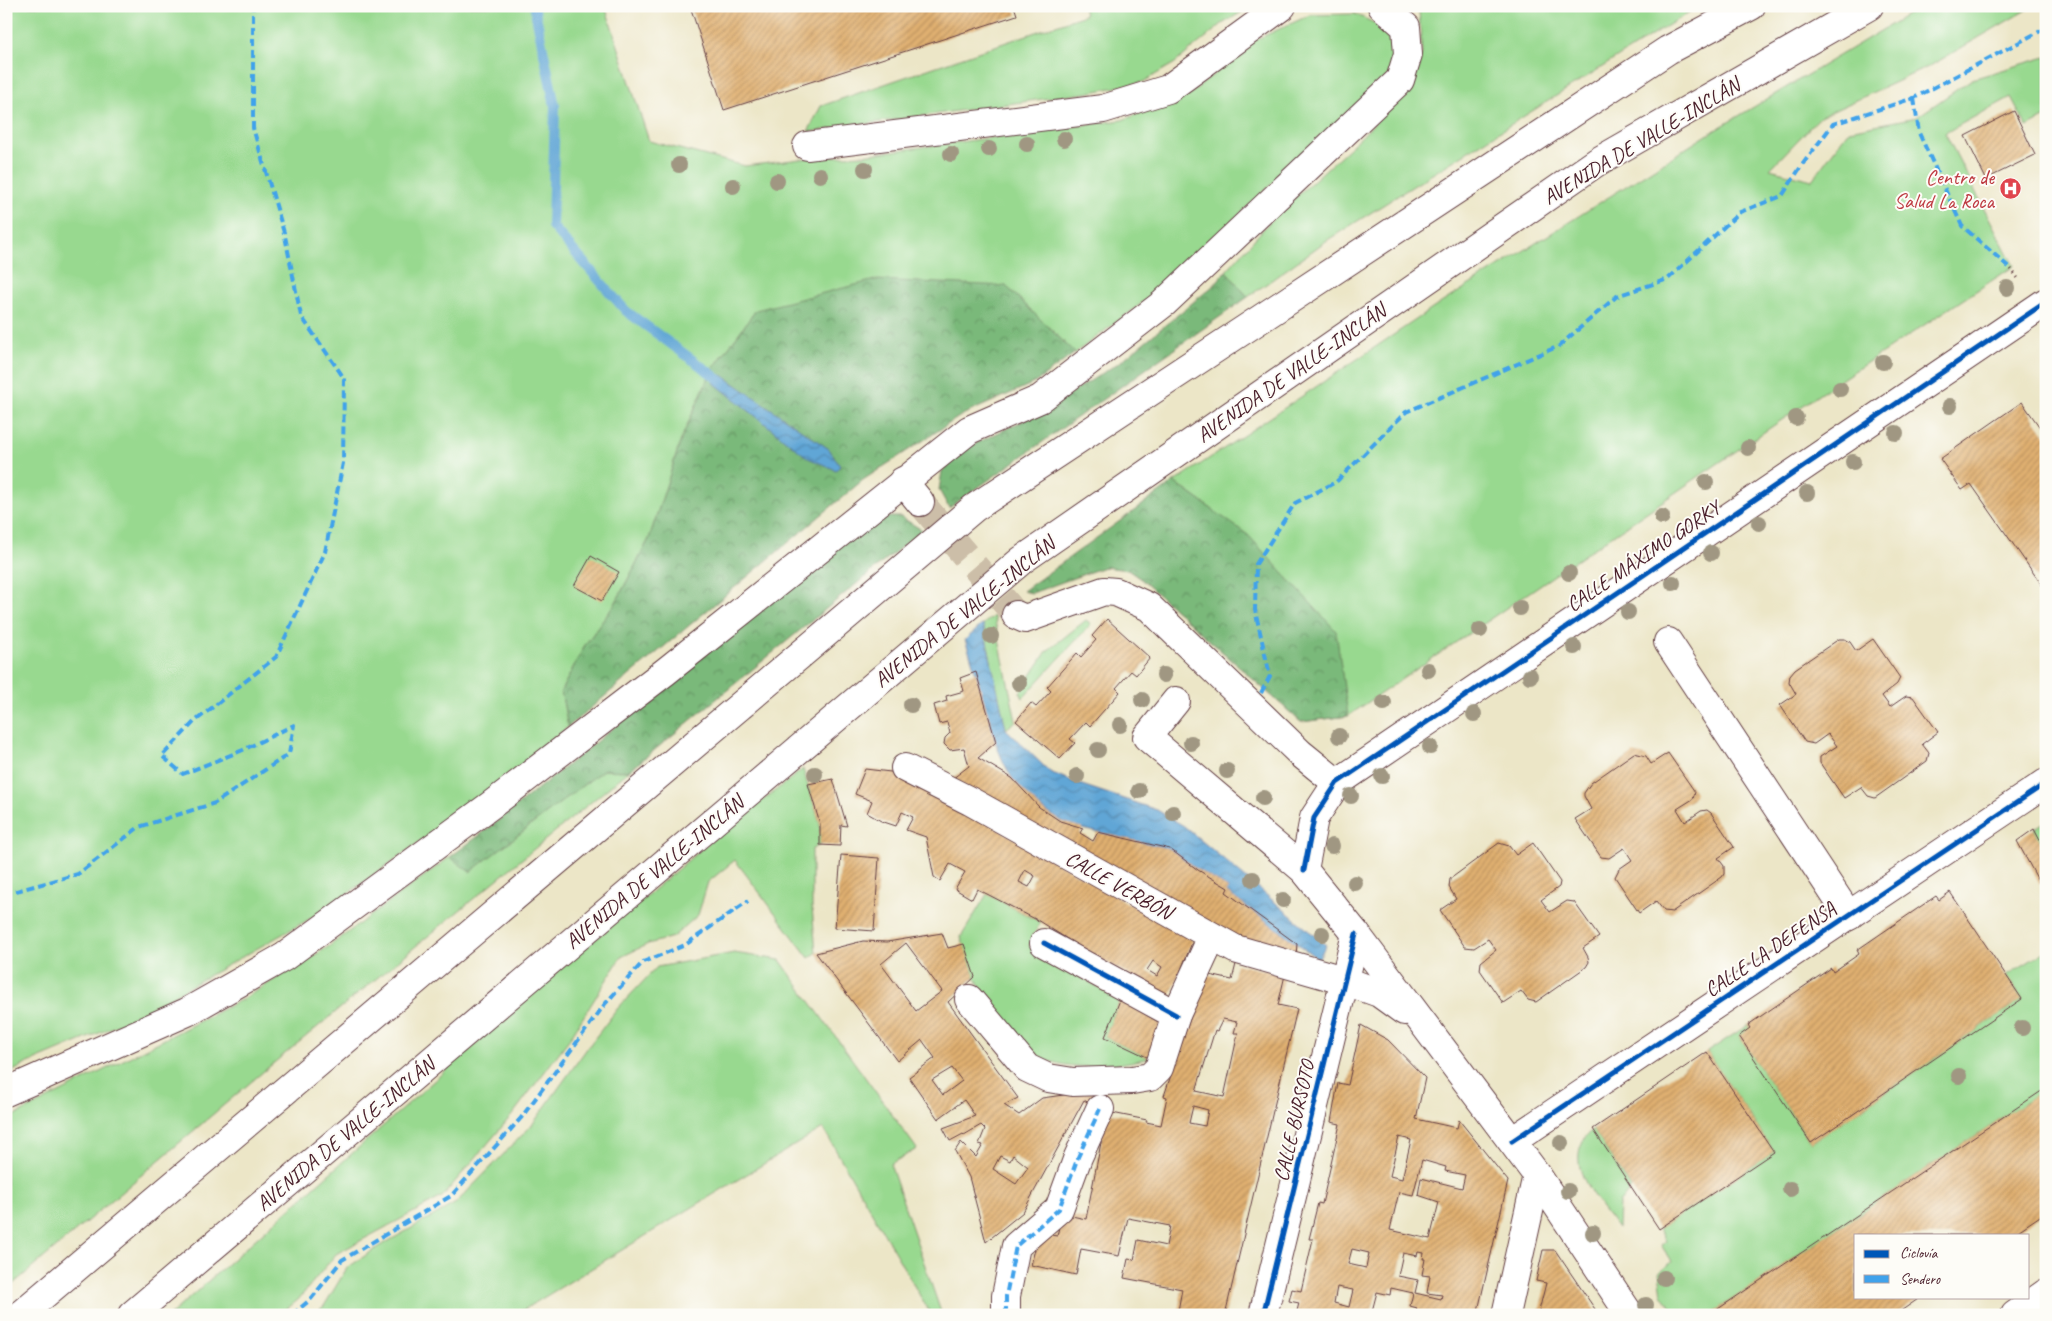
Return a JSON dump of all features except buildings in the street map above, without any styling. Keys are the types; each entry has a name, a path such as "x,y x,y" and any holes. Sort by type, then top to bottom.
{"street":[{"path":"807,146 1103,109 1168,89 1282,6"},
{"path":"6,1092 187,1012 284,957 483,811 649,684 969,430 1040,399 1164,303 1400,80 1408,54 1406,27 1382,6"},
{"path":"20,1315 974,508 1668,50 1751,6"},
{"name":"AVENIDA DE VALLE-INCLÁN","path":"132,1315 1022,560 1597,162 1869,6"},
{"name":"CALLE MÁXIMO GORKY","path":"1304,870 1314,818 1337,783 2046,302"},
{"path":"903,481 920,502"},
{"path":"1016,615 1025,619 1104,591 1116,592 1150,607 1300,753 1337,783"},
{"path":"1668,642 1849,916"},
{"path":"1176,701 1147,737 1304,870 1356,934 1538,1175 1630,1315"},
{"name":"CALLE VERBÓN","path":"904,768 970,801 1235,949 1344,980 1379,993 1424,1026"},
{"name":"CALLE LA DEFENSA","path":"1512,1141 2046,783"},
{"name":"CALLE BURSOTO","path":"1263,1315 1356,934"},
{"path":"1006,1315 1006,1296 1016,1246 1059,1209 1078,1156 1108,1095 1150,1077 1159,1068 1176,1015 1212,937"},
{"path":"1044,943 1176,1015"},
{"path":"969,999 1026,1068 1048,1078 1073,1082 1108,1095"},
{"path":"1506,1315 1538,1175"},
{"path":"2014,1315 2046,1293"}],"path":[{"path":"2011,268 2020,281"}],"green space":[{"path":"6,6 605,6 649,141 745,166 809,158 863,155 1122,120 1189,95 1255,40 1310,15 1355,14 1385,28 1397,67 1154,294 1075,353 1006,286 756,310 712,370 682,437 649,539 615,604 585,645 561,691 568,727 486,794 322,912 130,1020 26,1064 6,1075"},
{"path":"1083,6 1252,6 1222,24 1175,63 1143,82 1086,93 808,132 821,106 1085,15"},
{"path":"1413,6 1699,6 1326,241 1248,297 1226,271 1275,216 1361,137 1410,86 1422,54 1419,11"},
{"path":"1922,6 2033,6 1930,66 1820,117 1770,169 1812,180 1849,130 1917,117 1972,79 2046,57 2046,117 2027,127 2011,97 1945,133 2014,266 1833,385 1348,716 1301,722 1141,579 1128,570 1213,510 1174,482 1444,301 1707,135"},
{"path":"1226,271 1248,297 949,508 939,490 942,471 958,452 1043,411 1120,362 1213,286"},
{"path":"875,280 1006,286 1075,353 1036,382 962,415 863,480 568,727 561,691 585,645 615,604 649,539 682,437 712,370 756,310"},
{"path":"1174,482 1248,535 1336,631 1348,716 1301,722 1141,579 1128,570 1104,567 1032,593 1023,591"},
{"path":"876,517 901,517 922,530 629,771 603,770 470,872 450,857 485,831"},
{"path":"994,616 1016,721 1006,729 983,624"},
{"path":"1086,620 1091,624 1023,698 1020,692 1047,651"},
{"path":"803,769 820,824 820,845 812,849 812,907 816,953 809,958 735,860 708,882 698,915 673,937 648,944 621,957 570,1038 513,1114 442,1197 336,1254 298,1300 279,1315 170,1315 543,984 712,840"},
{"path":"603,770 629,771 264,1071 6,1290 6,1120 243,999 328,947 450,857 470,871"},
{"path":"2046,821 2046,852 2034,829"},
{"path":"987,894 1040,922 1029,946 1120,1000 1105,1037 1149,1058 1109,1065 1083,1067 1043,1059 1026,1046 995,1009 980,986 961,937"},
{"path":"2046,951 2046,1088 1712,1313 1713,1315 1676,1315 1662,1294 1659,1272 1672,1262 1661,1245 1666,1241 1659,1229 1774,1152 1707,1052 1748,1025 1750,1028 1739,1036 1811,1143 2022,999 2007,975"},
{"path":"734,953 780,960 917,1149 890,1164 942,1315 931,1315 823,1128 515,1315 313,1315 324,1306 347,1268 378,1247 456,1203 532,1125 618,1008 657,967"},
{"path":"1593,1129 1631,1188 1619,1203 1618,1229 1584,1180 1580,1167 1579,1154 1583,1141"}],"water":[{"path":"722,375 829,449 840,466 836,470 808,458 714,383"},
{"path":"983,624 1006,729 1050,772 1079,784 1157,810 1184,826 1326,945 1318,959 1226,892 1228,888 1198,870 1170,849 1074,827 1048,813 1017,786 997,747 965,640"}],"waterway":[{"path":"534,6 555,106 552,226 626,311 728,386"}],"tunnel":[{"path":"920,502 1016,615"}],"marked path":[{"path":"6,898 9,893 78,874 139,827 215,803 289,754 294,725 243,750 183,774 162,756 194,722 276,657 325,552 343,463 344,378 301,316 285,236 253,128 253,6"},
{"path":"1261,693 1270,676 1255,610 1256,564 1295,503 1336,482 1406,412 1559,346 1617,296 1668,279 1740,212 1782,196 1802,165 1833,124 1914,98 2046,28"},
{"path":"1914,98 1919,133 1962,226 2011,269"},
{"path":"292,1315 311,1299 342,1260 451,1196 521,1118 605,1004 643,962 685,945 748,901"},
{"path":"1006,1315 1006,1296 1016,1246 1059,1209 1078,1157 1100,1109"}],"cycle path":[{"path":"1304,870 1314,818 1337,783 2046,302"},
{"path":"1512,1141 2046,783"},
{"path":"1263,1315 1356,934"},
{"path":"1044,943 1176,1015"}],"place":[{"name":"Centro de Salud La Roca","path":"2010,189"}]}
